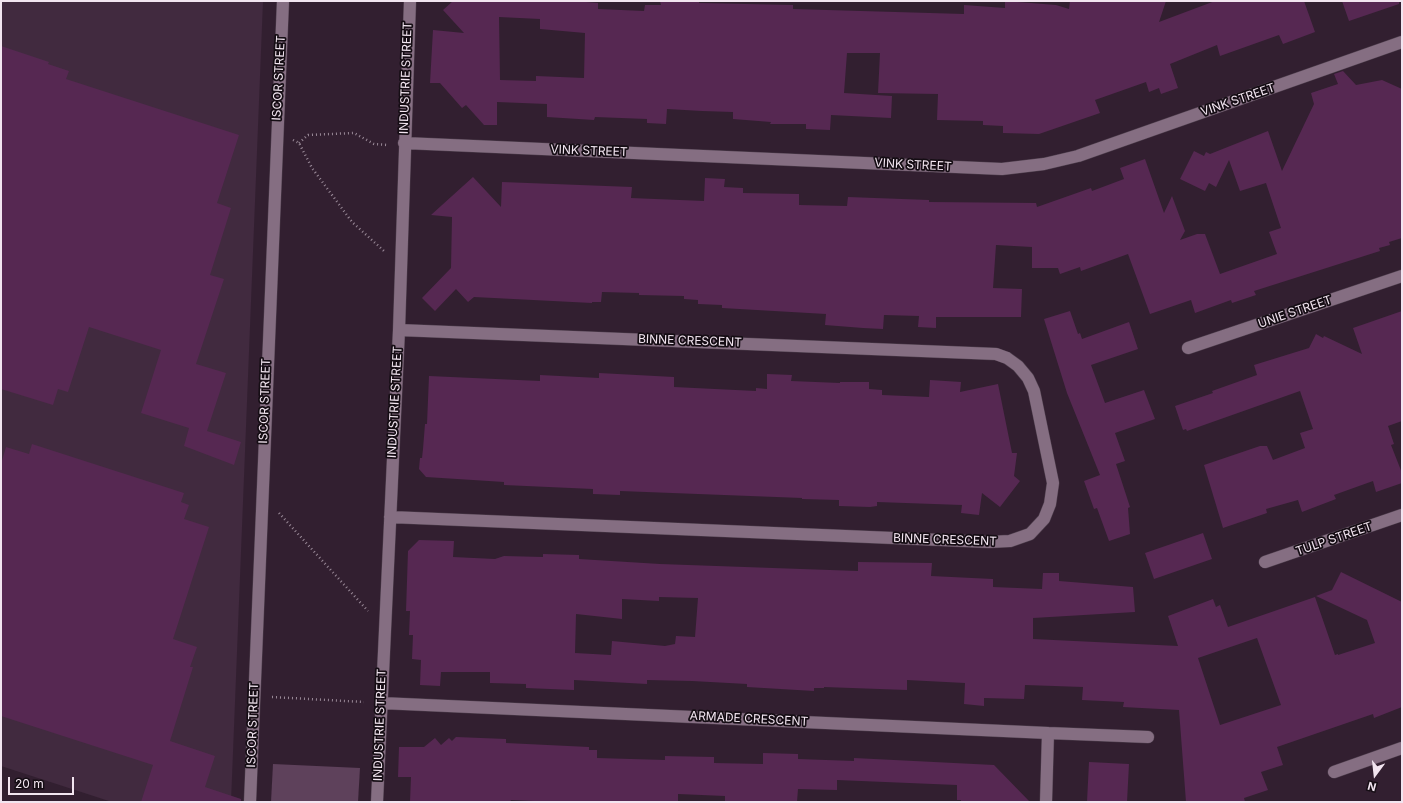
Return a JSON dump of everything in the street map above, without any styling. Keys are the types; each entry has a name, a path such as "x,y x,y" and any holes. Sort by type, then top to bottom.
{"street":[{"name":"ISCOR STREET","path":"250,802 261,494 283,1"},
{"name":"INDUSTRIE STREET","path":"377,802 399,330 404,143 410,1"},
{"name":"VINK STREET","path":"404,143 973,168 1044,164 1078,156 1402,42"},
{"name":"UNIE STREET","path":"1188,348 1402,276"},
{"name":"BINNE CRESCENT","path":"390,517 989,542 1010,541 1030,534 1044,519 1050,504 1052,483 1034,391 1028,378 1018,366 1007,358 996,354 399,330"},
{"name":"TULP STREET","path":"1265,562 1402,515"},
{"name":"ARMADE CRESCENT","path":"381,703 1148,737"},
{"path":"1046,802 1048,733"},
{"path":"1334,772 1402,748"}],"path":[{"path":"277,130 299,143 312,168 352,222 379,249 401,259"},
{"path":"299,143 308,135 354,133 374,144 388,145 404,143"},
{"path":"261,494 384,630"},
{"path":"254,697 381,703"}],"shaded area":[{"path":"1,1 263,1 231,802 112,802 1,766"},
{"path":"273,764 360,768 358,802 271,802"}],"building":[{"path":"453,1 575,1 598,3 598,9 644,11 645,5 661,5 660,1 699,1 699,3 793,5 793,9 964,14 964,5 1005,8 1005,1 1056,5 1069,9 1070,1 1166,1 1159,22 1215,1 1304,1 1315,32 1283,44 1279,35 1220,56 1217,45 1170,64 1178,88 1161,94 1159,88 1149,92 1146,82 1095,100 1100,113 1039,134 1003,133 1003,126 983,125 983,121 937,120 938,94 878,93 880,53 847,53 844,93 892,96 891,118 831,115 830,130 806,129 806,124 770,124 771,122 733,119 733,112 667,109 666,124 647,123 647,119 595,117 594,120 547,117 547,104 497,102 497,125 484,125 466,105 462,108 440,83 430,83 433,30 464,33 443,10","holes":["499,17 540,19 540,29 585,33 584,78 536,76 536,81 500,80"]},
{"path":"1342,1 1399,1 1399,4 1349,21"},
{"path":"1,46 49,62 48,64 69,71 66,79 239,135 217,203 231,208 210,275 224,279 196,364 226,373 207,431 241,442 234,465 184,446 189,428 141,413 161,350 89,327 68,392 58,389 53,405 1,389"},
{"path":"1343,71 1356,85 1382,80 1402,89 1402,238 1389,242 1390,245 1379,248 1380,251 1254,291 1256,295 1232,303 1231,300 1195,313 1191,300 1150,314 1128,254 1081,271 1080,267 1060,274 1058,268 1032,268 1032,247 996,245 993,288 1022,289 1021,317 936,317 936,328 918,327 919,316 884,315 883,329 825,325 826,314 722,308 722,305 698,304 698,300 684,299 684,296 639,295 639,293 602,292 601,302 592,303 474,297 468,302 456,289 435,311 422,298 451,268 452,217 431,215 473,177 501,207 502,182 632,187 631,198 704,201 705,178 725,179 724,187 743,188 743,193 799,194 799,205 847,206 848,197 929,200 929,202 1036,203 1037,207 1091,188 1092,191 1124,179 1120,168 1145,159 1164,213 1172,196 1185,231 1180,240 1197,234 1205,234 1220,274 1277,254 1269,232 1281,228 1266,183 1240,191 1229,160 1216,187 1209,183 1205,191 1180,179 1194,151 1204,156 1206,152 1210,154 1268,131 1282,171 1314,104 1311,93 1338,84 1334,74"},
{"path":"1070,311 1078,334 1080,333 1082,339 1129,322 1138,349 1091,365 1105,403 1144,390 1155,419 1115,433 1125,461 1116,464 1130,507 1128,508 1130,534 1109,541 1097,508 1094,509 1084,481 1100,475 1067,393 1044,319"},
{"path":"1402,311 1402,421 1388,426 1394,444 1391,445 1402,473 1402,483 1376,492 1373,481 1334,495 1336,499 1302,512 1298,500 1266,509 1267,513 1223,528 1204,465 1260,446 1267,446 1273,460 1305,448 1300,433 1313,429 1300,391 1187,431 1186,429 1183,430 1175,406 1213,393 1212,391 1257,375 1254,365 1309,348 1316,334 1323,338 1324,336 1362,354 1353,328"},
{"path":"599,373 674,377 674,387 756,391 756,388 767,389 767,374 792,375 791,381 840,383 869,382 869,389 882,390 882,395 929,397 930,380 961,382 960,392 998,384 1012,453 1017,453 1014,476 1020,481 1000,507 982,493 979,515 961,513 962,505 877,502 877,506 870,507 839,506 839,500 802,498 620,491 620,495 593,494 593,489 504,485 504,482 426,477 419,469 420,458 422,458 425,424 427,424 429,376 540,381 540,375 599,378"},
{"path":"32,444 184,493 181,502 189,505 184,519 209,527 173,639 197,647 190,667 193,667 170,741 215,756 205,787 241,799 241,802 141,802 153,765 1,716 1,464 6,447 29,454"},
{"path":"1203,533 1212,559 1154,579 1145,553"},
{"path":"419,540 454,541 453,557 495,559 504,556 543,557 543,554 579,555 579,559 660,564 858,571 858,562 932,563 931,576 993,579 993,587 1042,589 1043,573 1059,573 1059,581 1133,587 1135,612 1033,618 1033,639 1178,646 1168,616 1213,599 1216,607 1220,605 1228,627 1315,597 1335,655 1375,643 1367,620 1316,596 1332,590 1341,572 1402,602 1402,707 1374,718 1373,714 1277,747 1283,765 1261,772 1268,790 1244,798 1245,802 1186,802 1179,710 1123,707 1124,702 1082,700 1083,687 1025,685 1024,699 984,698 984,706 964,704 965,683 907,680 907,690 824,687 814,688 814,691 747,687 747,684 692,681 647,680 647,684 574,680 574,690 526,688 526,684 490,683 490,672 441,672 440,686 420,685 421,660 412,659 413,635 409,635 410,611 406,611 408,551","holes":["659,597 698,598 695,637 676,636 675,644 665,646 612,641 611,655 575,653 576,614 622,619 622,599 659,601","1257,638 1281,705 1220,725 1198,658"]},
{"path":"456,737 506,739 506,743 589,747 589,750 597,750 597,758 665,760 665,756 714,757 714,763 763,764 763,753 798,754 798,759 854,761 854,758 994,765 1030,802 961,802 961,800 957,800 957,785 837,780 837,790 798,789 797,802 725,802 725,796 678,794 678,802 556,802 511,800 510,802 410,802 411,777 398,777 399,747 424,747 435,738 441,745 449,738 452,741"},
{"path":"1089,762 1129,764 1127,802 1087,802"}]}
